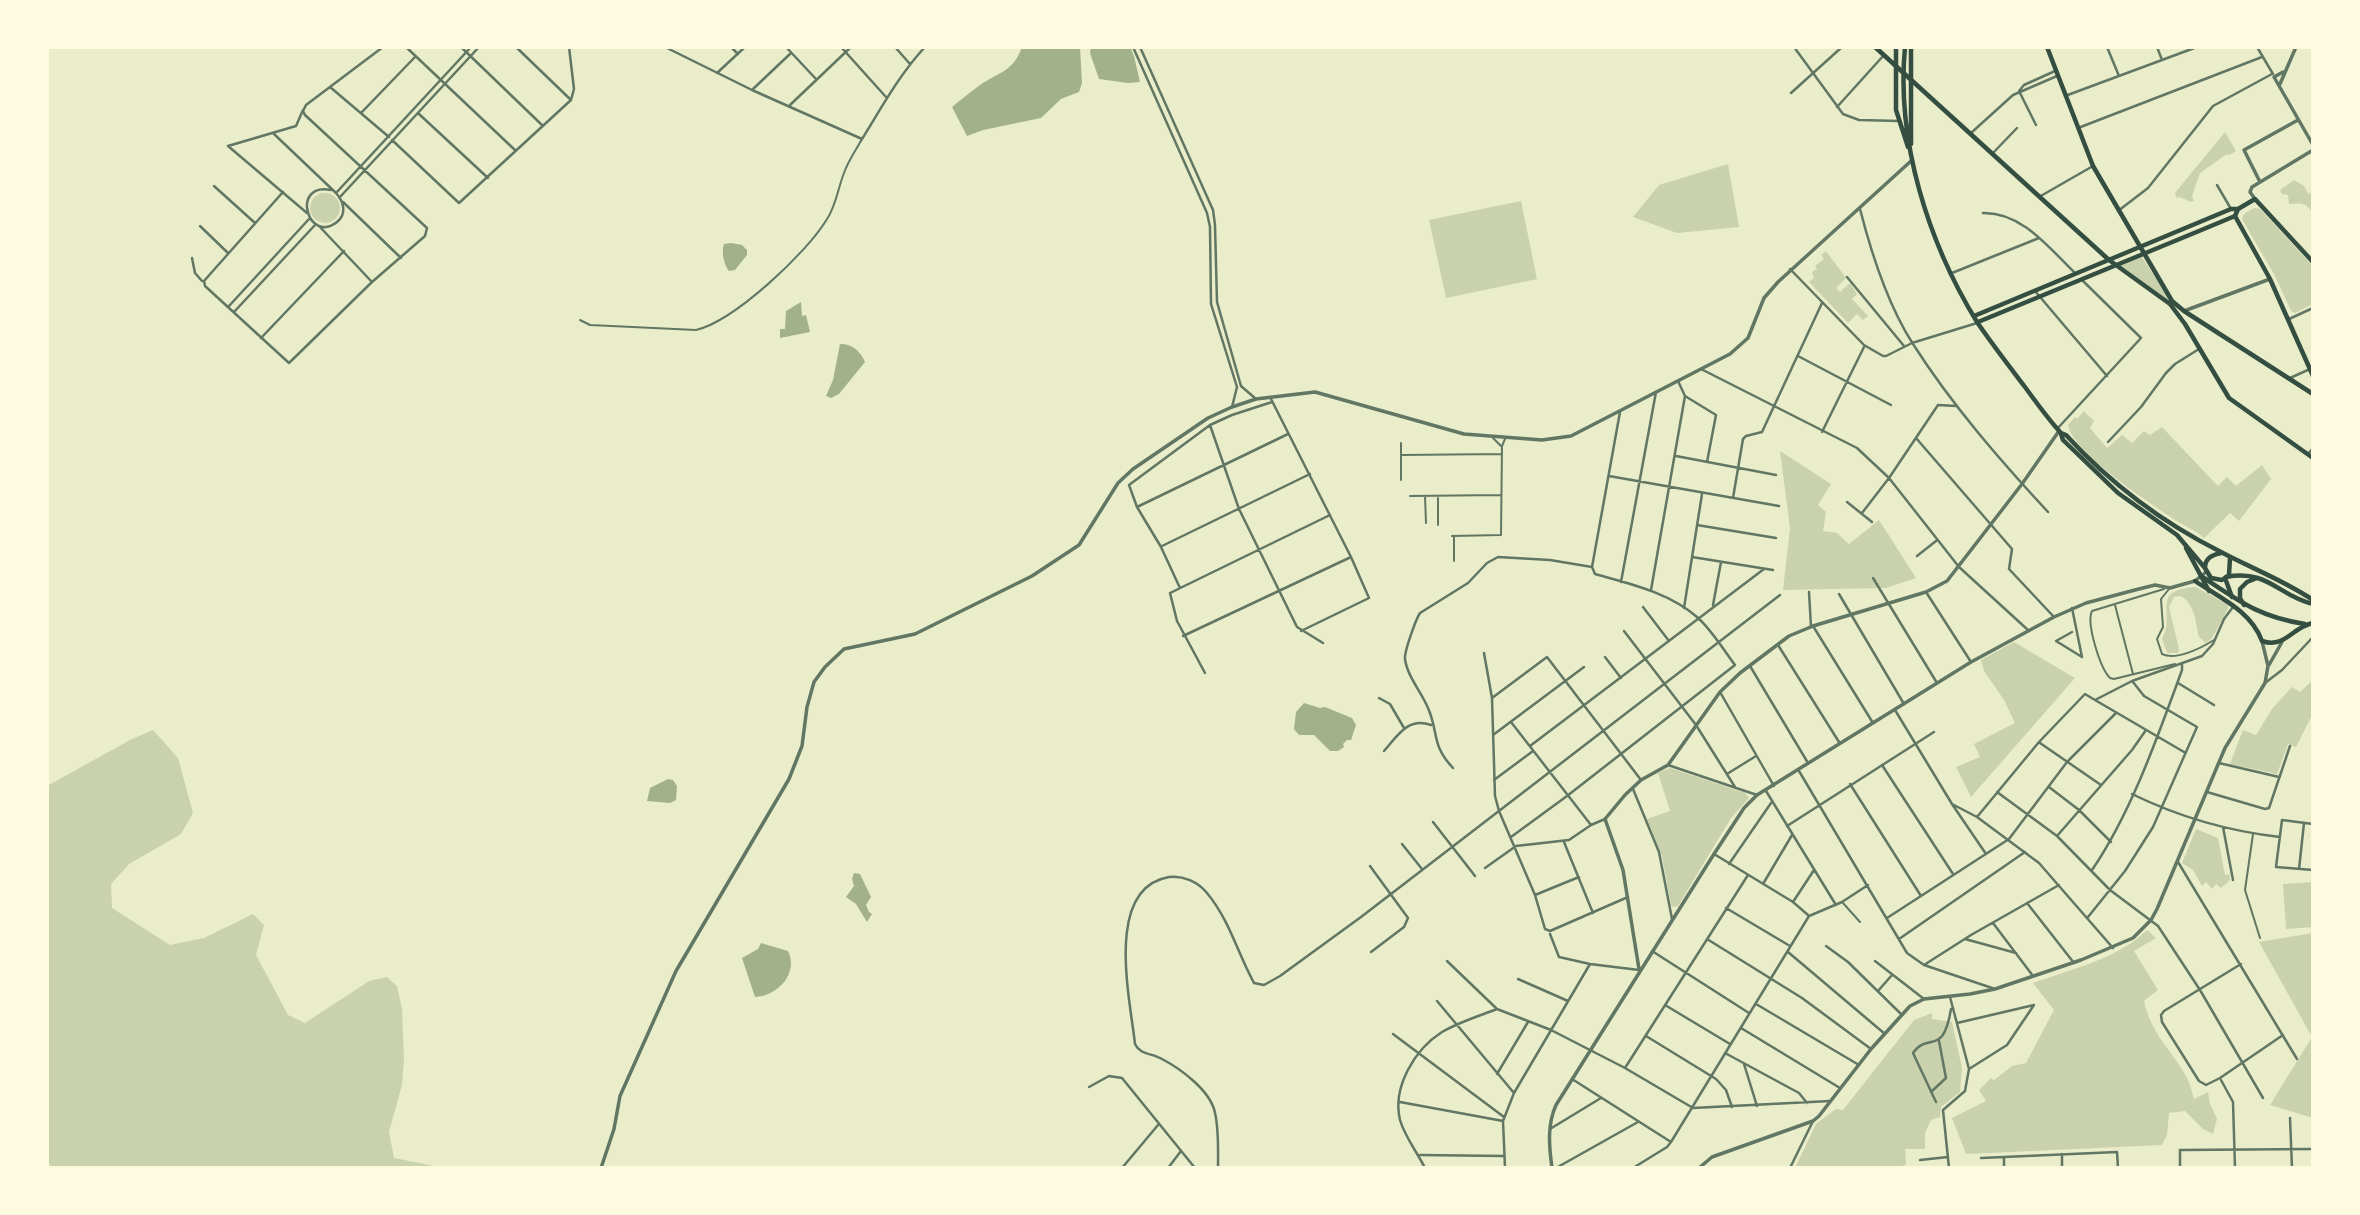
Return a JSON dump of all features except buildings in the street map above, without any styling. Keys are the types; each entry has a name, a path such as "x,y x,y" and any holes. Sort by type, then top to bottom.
{"main road":[{"path":"1875,47 2109,260 2171,302 2182,313 2193,317 2313,394"},
{"path":"1896,47 1899,121 1910,151"},
{"path":"1905,47 1905,97 1911,160 1924,205 1952,273 1978,322 2063,440 2138,510 2182,541 2204,572 2232,597 2270,618 2313,623"},
{"path":"1910,151 1911,47"},
{"path":"2047,47 2093,166 2171,302"},
{"path":"1974,316 2255,199 2313,262"},
{"path":"2234,209 2235,216 2270,279 2313,376"},
{"path":"1978,322 2235,216"},
{"path":"2182,313 2199,349 2234,403 2310,456"},
{"path":"2185,324 2187,319 2193,317"},
{"path":"2059,431 2142,505 2221,553 2313,602"},
{"path":"2182,541 2204,572 2214,580 2239,575 2259,577 2313,602"},
{"path":"2209,591 2204,572 2209,557 2221,553"},
{"path":"2226,578 2231,571 2230,557"},
{"path":"2245,606 2240,598 2240,589 2247,582 2259,577"},
{"path":"2226,578 2232,597"},
{"path":"2194,580 2260,624 2262,641 2274,644 2282,642 2306,624"},
{"path":"2260,624 2270,618"},
{"path":"2287,621 2292,633"}],"street":[{"path":"307,213 228,146 268,133 274,134 296,125 304,108 383,47"},
{"path":"405,47 516,151"},
{"path":"461,47 543,126"},
{"path":"336,193 471,47"},
{"path":"340,197 479,47"},
{"path":"516,47 571,100"},
{"path":"392,140 459,203 571,100 574,89 569,47"},
{"path":"665,47 752,90 862,139 886,97 925,47"},
{"path":"732,47 738,54"},
{"path":"716,73 745,47"},
{"path":"786,47 816,79"},
{"path":"841,47 886,97"},
{"path":"789,105 851,47"},
{"path":"895,47 910,64"},
{"path":"1133,47 1208,213 1211,304 1237,387 1232,407"},
{"path":"1140,47 1213,210 1217,302 1241,386 1256,399"},
{"path":"1794,47 1843,114 1859,120 1899,121"},
{"path":"1791,93 1842,47"},
{"path":"2107,47 2119,76"},
{"path":"2157,47 2162,60"},
{"path":"2065,96 2197,47"},
{"path":"2257,47 2313,145"},
{"path":"2279,85 2296,47"},
{"path":"752,90 791,53"},
{"path":"1837,107 1884,55"},
{"path":"362,112 415,57"},
{"path":"2078,128 2262,57"},
{"path":"2118,211 2148,188 2220,100 2283,72"},
{"path":"1971,133 2024,85 2056,73"},
{"path":"330,87 389,137"},
{"path":"2019,91 2036,125"},
{"path":"192,258 195,273 204,284 289,363 372,282 425,236 427,228 305,116 304,108"},
{"path":"414,109 488,178"},
{"path":"2260,182 2244,150 2298,120"},
{"path":"1992,154 2017,128"},
{"path":"274,134 401,258"},
{"path":"2255,199 2250,188 2313,150"},
{"path":"601,1168 614,1129 620,1096 676,971 789,779 802,746 807,707 818,674 844,649 915,634 1032,576 1079,545 1125,476 1208,418 1256,399 1315,392 1453,432 1542,440 1566,438 1730,354 1748,338 1764,298 1790,269 1911,160"},
{"path":"2039,197 2093,166"},
{"path":"2217,185 2234,209"},
{"path":"214,186 255,223"},
{"path":"331,190 320,190 310,196 306,207 309,219 344,251 372,282"},
{"path":"204,284 205,277 283,192"},
{"path":"317,225 330,226 336,223 342,214 343,202"},
{"path":"1859,206 1880,274 1912,343 1973,428 2048,512"},
{"path":"1485,868 1516,846 1574,838 1591,825 1605,819 1641,780 1668,765 1720,692 1789,636 1812,626 1890,605 1947,581 2059,431 2141,338 2039,238 2008,217 1983,213"},
{"path":"229,306 309,219"},
{"path":"234,312 317,225"},
{"path":"200,226 228,253"},
{"path":"1952,273 2039,238"},
{"path":"261,338 344,251"},
{"path":"1790,269 1864,345 1886,356 1912,343 1978,322"},
{"path":"1847,277 1904,346"},
{"path":"2182,313 2270,279"},
{"path":"2035,291 2107,376"},
{"path":"1733,498 1743,439 1762,432 1822,303"},
{"path":"2289,320 2313,308"},
{"path":"1963,325 1974,316"},
{"path":"1822,432 1864,345"},
{"path":"2108,442 2141,407 2166,373 2199,349"},
{"path":"1797,356 1891,405"},
{"path":"1700,369 1857,448 1889,478 1959,567 2028,630"},
{"path":"2289,379 2310,369"},
{"path":"1651,590 1685,396 1678,380"},
{"path":"1621,582 1656,392"},
{"path":"1685,396 1716,415 1707,462"},
{"path":"1180,588 1161,547 1137,507 1129,489 1130,482 1210,425 1272,399"},
{"path":"1272,399 1369,598 1301,631"},
{"path":"1862,513 1938,405 1958,407"},
{"path":"1511,837 1735,665 1698,618 1684,608 1651,590 1595,574 1592,567 1620,411"},
{"path":"1210,425 1239,509 1297,627 1323,643"},
{"path":"1137,507 1289,434"},
{"path":"1916,438 2012,549 2009,569 2054,617"},
{"path":"2310,456 2313,448"},
{"path":"1676,456 1776,475"},
{"path":"1161,547 1310,474"},
{"path":"1609,476 1779,506"},
{"path":"1684,608 1702,493"},
{"path":"1847,502 1872,522"},
{"path":"1205,673 1183,636 1172,608 1170,593 1330,515"},
{"path":"1697,524 1776,538"},
{"path":"1917,556 1937,540"},
{"path":"1183,636 1351,557"},
{"path":"1453,768 1441,754 1428,708 1404,656 1415,619 1420,612 1475,579 1487,563 1498,557 1550,560 1592,567"},
{"path":"1692,557 1773,570"},
{"path":"1713,605 1721,562"},
{"path":"1530,746 1764,569"},
{"path":"1638,1122 1554,1168 1550,1129 1551,1116 1556,1105 1639,970 1744,808 1756,795 1971,662 2054,617 2073,608 2148,587 2168,588 2194,580 2204,572"},
{"path":"1873,578 1937,683"},
{"path":"1809,592 1812,626 1873,723"},
{"path":"1926,592 1971,662"},
{"path":"1839,594 1904,704"},
{"path":"1218,1168 1216,1114 1211,1101 1188,1078 1164,1060 1140,1051 1135,1044 1126,924 1134,904 1147,884 1174,876 1196,883 1206,891 1231,929 1254,983 1264,985 1499,811 1780,595"},
{"path":"2095,700 2132,681 2202,656 2233,606"},
{"path":"1643,607 1669,641"},
{"path":"2071,632 2056,641 2082,657 2073,608"},
{"path":"1624,631 1696,725 1735,787"},
{"path":"1790,1168 1813,1121 1910,1006 1924,999 1996,989 2074,963 2133,938 2151,920 2228,741 2265,683 2282,670 2313,637"},
{"path":"2262,641 2268,666"},
{"path":"2265,683 2268,666 2282,642"},
{"path":"1778,645 1839,742"},
{"path":"1483,653 1492,698 1493,780 1499,811 1516,846 1544,927 1548,931 1628,897"},
{"path":"1492,698 1547,657 1641,780"},
{"path":"1605,657 1621,678"},
{"path":"2092,870 2111,842 2158,737 2178,683 2181,664"},
{"path":"1750,666 1808,763"},
{"path":"1493,735 1584,667"},
{"path":"2088,917 2140,850 2197,727 2141,694 2132,681"},
{"path":"2178,683 2214,705"},
{"path":"1720,692 1774,786"},
{"path":"1977,817 2039,742 2084,694 2184,752"},
{"path":"1379,698 1391,704 1404,728"},
{"path":"1895,710 1986,854"},
{"path":"1887,918 2009,839 2067,762 2116,713"},
{"path":"1511,722 1591,825"},
{"path":"1384,751 1404,728 1413,723 1433,726"},
{"path":"2057,836 2133,750 2146,730"},
{"path":"1787,826 1934,732"},
{"path":"2039,742 2101,785"},
{"path":"2207,792 2269,808 2290,746"},
{"path":"1493,780 1533,751"},
{"path":"1727,774 1756,756"},
{"path":"2219,763 2279,777"},
{"path":"1668,765 1756,795"},
{"path":"1882,765 1954,875"},
{"path":"1798,770 1913,958 1924,965 1996,989"},
{"path":"1850,784 1921,896"},
{"path":"2049,786 2079,810 2111,842"},
{"path":"1633,788 1659,852 1672,919"},
{"path":"1765,790 1836,905"},
{"path":"1997,792 2057,836 2110,890 2140,915 2151,920 2161,931 2200,990 2263,1098"},
{"path":"2132,794 2196,820 2253,834 2280,837"},
{"path":"1730,864 1772,802"},
{"path":"1952,804 1977,817 2025,852 2059,885 2113,948"},
{"path":"1605,819 1619,853 1639,970"},
{"path":"2313,824 2282,820 2276,867 2313,870"},
{"path":"1433,822 1475,876"},
{"path":"2300,869 2304,822"},
{"path":"2223,827 2233,880"},
{"path":"1763,884 1792,835"},
{"path":"1563,841 1593,913"},
{"path":"1402,844 1422,869"},
{"path":"1899,939 2025,852"},
{"path":"1714,854 1793,902 1809,915"},
{"path":"2178,862 2297,1059"},
{"path":"1370,866 1407,916 1408,922 1371,952"},
{"path":"1793,902 1815,870"},
{"path":"1625,1069 1748,875"},
{"path":"1535,895 1579,877"},
{"path":"1635,1167 1671,1142 1809,915 1842,902 1868,884"},
{"path":"1924,965 2059,885"},
{"path":"2026,903 2074,963"},
{"path":"1726,908 1791,946"},
{"path":"1993,923 2033,976"},
{"path":"1550,934 1559,957 1639,970"},
{"path":"1707,939 1802,998 1871,1049"},
{"path":"1965,939 2016,953"},
{"path":"1826,946 1848,962 1901,1014"},
{"path":"1652,951 1749,1013"},
{"path":"1787,951 1885,1034"},
{"path":"1447,961 1498,1009 1551,1030 1591,1050 1693,1108 1830,1101"},
{"path":"1875,961 1924,999"},
{"path":"1505,1168 1504,1119 1514,1093 1590,964"},
{"path":"2241,964 2164,1011 2161,1015 2162,1022 2199,1081 2206,1085 2220,1079 2242,1061 2283,1035"},
{"path":"1878,992 1893,974"},
{"path":"1518,979 1568,1001"},
{"path":"1949,1168 1943,1110 1965,1091 1969,1069 1950,997"},
{"path":"1437,1001 1514,1093"},
{"path":"1756,1004 1859,1065"},
{"path":"1665,1005 1730,1044"},
{"path":"1957,1023 2034,1005 2007,1045 1969,1069"},
{"path":"1936,1102 1913,1053 1916,1048 1939,1041 1947,1029 1952,1006"},
{"path":"1426,1168 1403,1129 1399,1116 1402,1084 1418,1054 1432,1039 1457,1025 1498,1009"},
{"path":"1497,1074 1528,1021"},
{"path":"1740,1028 1840,1088"},
{"path":"1393,1034 1504,1119"},
{"path":"1646,1036 1710,1076 1727,1090 1732,1108"},
{"path":"1931,1092 1946,1078 1939,1041"},
{"path":"1725,1053 1799,1093 1807,1103"},
{"path":"1744,1064 1757,1106"},
{"path":"1089,1087 1109,1076 1122,1078 1195,1168"},
{"path":"1572,1079 1671,1142"},
{"path":"2220,1079 2233,1102 2235,1168"},
{"path":"1550,1129 1602,1098"},
{"path":"1399,1102 1504,1119"},
{"path":"2290,1118 2292,1168"},
{"path":"1699,1168 1712,1157 1813,1121"},
{"path":"1122,1168 1159,1124"},
{"path":"2180,1168 2180,1150 2313,1149"},
{"path":"1168,1168 1181,1151"},
{"path":"1981,1158 2117,1152 2118,1168"},
{"path":"2062,1153 2062,1168"},
{"path":"1418,1156 1504,1156"},
{"path":"1920,1160 1948,1157"},
{"path":"2004,1157 2004,1168"}],"lane":[{"path":"580,320 590,325 696,330 712,325 742,306 814,238 828,219 845,169 862,139"},
{"path":"1492,437 1502,446"},
{"path":"1454,561 1453,536 1501,535 1502,446 1506,438"},
{"path":"1401,443 1401,480"},
{"path":"1402,455 1502,454"},
{"path":"1425,495 1426,523"},
{"path":"1438,495 1438,524"},
{"path":"1410,496 1502,495"},
{"path":"2168,588 2092,611 2090,616 2101,664 2110,678 2181,664"},
{"path":"2168,588 2161,599 2163,627 2157,639 2162,654 2171,657 2215,639"},
{"path":"2115,604 2133,674"},
{"path":"2253,834 2245,890 2260,937"},
{"path":"1842,902 1860,922"}],"shaded area":[{"path":"1022,47 1080,47 1082,83 1079,92 1061,99 1041,118 967,136 952,107 980,85 1010,67"},
{"path":"1091,47 1130,47 1140,82 1099,79 1090,53"},
{"path":"2225,132 2236,151 2227,154 2200,173 2192,196 2194,201 2177,198 2175,193"},
{"path":"1728,164 1739,227 1677,233 1633,217 1659,185"},
{"path":"2294,180 2304,186 2308,194 2311,192 2313,195 2313,213 2303,204 2289,204 2288,195 2282,194 2280,190"},
{"path":"325,193 336,197 340,208 336,219 325,223 314,219 310,208 314,197"},
{"path":"1521,201 1537,279 1446,298 1429,220"},
{"path":"2254,208 2260,209 2313,266 2313,304 2295,313 2291,311 2275,276 2242,219 2244,214"},
{"path":"724,244 742,245 747,250 747,255 735,270 729,271 724,262 723,250"},
{"path":"1826,251 1846,278 1836,288 1840,292 1850,283 1857,294 1852,299 1868,316 1863,320 1857,314 1848,323 1809,282 1814,278 1812,272 1817,269 1815,266 1824,259 1821,255"},
{"path":"2141,256 2170,299 2168,301 2120,266"},
{"path":"801,302 802,316 806,315 810,332 780,338 780,329 785,329 786,311"},
{"path":"840,344 856,349 865,362 839,394 831,398 826,396 833,380"},
{"path":"2084,411 2094,421 2090,428 2107,448 2122,435 2132,443 2144,431 2150,435 2162,427 2218,486 2227,477 2236,486 2262,465 2271,479 2239,521 2230,513 2204,538 2133,491 2083,449 2068,425"},
{"path":"1780,451 1831,484 1818,505 1826,512 1823,531 1837,533 1849,544 1879,520 1916,578 1886,588 1783,590 1790,528"},
{"path":"2196,587 2228,605 2228,609 2212,638 2206,643 2199,637 2190,605 2181,596 2174,597 2169,607 2179,649 2178,653 2167,653 2162,639 2166,630 2168,598 2181,589"},
{"path":"2014,642 2075,678 1971,797 1956,767 1980,757 1974,744 2015,723 2004,700 1984,671 1981,660"},
{"path":"2313,680 2313,713 2296,747 2288,744 2277,774 2230,764 2243,730 2256,735 2272,709 2292,687 2300,692"},
{"path":"1304,703 1325,707 1352,718 1356,725 1351,740 1347,740 1343,744 1344,747 1338,751 1330,751 1314,735 1299,735 1294,729 1296,712"},
{"path":"153,730 178,758 193,813 181,834 129,864 111,884 112,908 170,945 204,938 253,914 264,925 256,955 288,1015 305,1023 369,981 387,977 397,986 402,1009 404,1060 402,1085 389,1132 394,1158 444,1168 51,1168 47,1158 47,786"},
{"path":"1670,768 1745,793 1749,798 1731,818 1678,906 1674,907 1671,906 1662,856 1647,819 1670,811 1658,773"},
{"path":"668,779 673,780 677,786 676,800 670,803 647,801 650,788"},
{"path":"2196,829 2218,838 2225,875 2230,874 2230,880 2221,888 2216,884 2212,889 2206,882 2202,886 2193,870 2182,863"},
{"path":"854,873 860,874 871,897 866,905 872,914 867,922 856,904 846,897 854,886"},
{"path":"2313,882 2313,927 2286,929 2283,884"},
{"path":"2147,930 2156,938 2134,951 2158,990 2144,1001 2147,1013 2187,1078 2194,1099 2208,1092 2217,1119 2213,1134 2203,1129 2185,1111 2169,1113 2167,1135 2162,1145 1966,1154 1952,1118 1986,1101 1979,1090 1991,1078 1994,1080 2012,1066 2026,1063 2054,1010 2033,983 2108,956"},
{"path":"2313,933 2313,1118 2270,1105 2312,1037 2259,942"},
{"path":"761,943 788,951 791,967 778,988 755,997 742,958 758,949"},
{"path":"1932,1013 1932,1019 1952,1022 1962,1068 1960,1092 1941,1107 1940,1117 1931,1120 1925,1133 1925,1149 1905,1149 1906,1164 1901,1168 1795,1168 1816,1124 1836,1109 1843,1110 1914,1020"}]}
